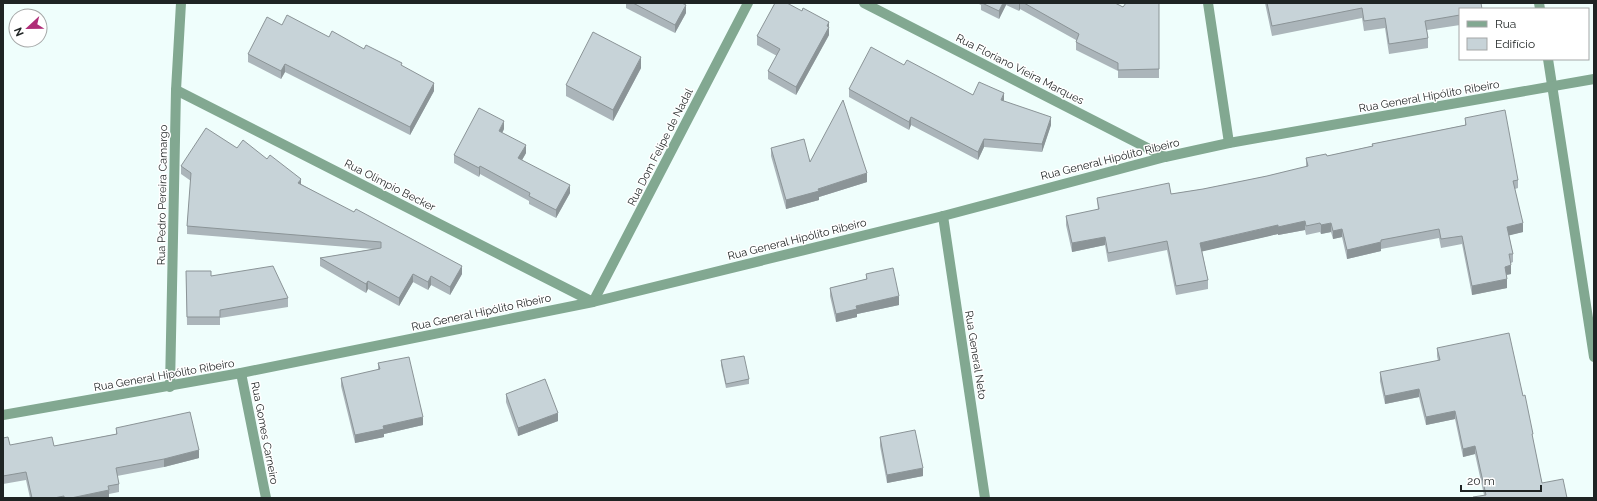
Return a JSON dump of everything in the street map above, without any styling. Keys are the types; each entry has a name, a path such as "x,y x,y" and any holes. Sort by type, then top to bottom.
{"street":[{"name":"Rua Pedro Pereira Camargo","path":"170,387 176,90 181,3"},
{"name":"Rua Dom Felipe de Nadal","path":"593,302 748,3"},
{"name":"Rua Floriano Vieira Marques","path":"864,3 1165,157"},
{"path":"1208,3 1229,143"},
{"path":"1548,60 1594,357"},
{"name":"Rua General Hipólito Ribeiro","path":"3,415 170,387 593,302 943,216 1165,157 1229,143 1594,79"},
{"name":"Rua Olimpio Becker","path":"176,90 593,302"},
{"name":"Rua General Neto","path":"943,216 985,498"},
{"name":"Rua Gomes Carneiro","path":"241,373 266,498"}],"building":[{"path":"633,3 682,3 686,5 675,25"},
{"path":"775,3 787,3 802,11 803,8 829,22 827,26 829,27 796,87 768,71 780,49 757,36"},
{"path":"982,3 1003,3 999,11"},
{"path":"1024,3 1115,3 1123,7 1126,3 1159,3 1159,69 1118,70 1118,63 1076,42 1079,34"},
{"path":"1267,3 1481,3 1482,8 1459,8 1459,15 1425,21 1428,38 1389,44 1385,18 1364,21 1362,8 1272,26"},
{"path":"287,15 329,37 332,31 364,49 366,45 402,63 401,65 434,83 410,127 285,64 281,71 248,54 267,17 282,25"},
{"path":"593,32 641,57 613,110 566,85"},
{"path":"871,47 904,65 907,60 973,95 979,82 1004,93 1001,100 1051,117 1042,144 984,139 978,152 911,117 909,122 849,89"},
{"path":"843,100 867,173 818,189 819,191 786,200 771,148 804,139 810,162"},
{"path":"479,108 504,121 499,131 526,145 518,158 570,185 556,210 529,196 530,193 480,166 479,168 454,155"},
{"path":"1505,110 1518,180 1513,181 1523,223 1507,227 1513,254 1509,254 1511,265 1505,267 1507,279 1472,286 1462,236 1441,239 1439,229 1381,240 1381,242 1347,250 1342,229 1333,231 1331,223 1321,225 1320,223 1306,226 1305,221 1278,227 1278,225 1200,243 1208,280 1176,286 1167,241 1108,253 1105,237 1072,243 1066,216 1099,209 1097,198 1169,183 1171,194 1267,176 1308,166 1306,158 1326,154 1327,156 1373,146 1372,144 1466,125 1465,118"},
{"path":"206,128 237,148 243,140 267,159 270,155 301,179 298,183 354,212 356,209 462,266 450,287 431,276 428,282 413,274 399,298 368,281 366,284 320,258 381,248 381,242 187,226 191,173 181,166"},
{"path":"273,266 288,298 220,310 220,317 187,317 186,271 211,271 211,276"},
{"path":"893,268 899,296 856,306 857,309 836,314 830,288 867,279 866,274"},
{"path":"1509,333 1523,396 1525,395 1542,483 1563,479 1567,498 1473,498 1486,495 1475,446 1463,449 1455,411 1426,417 1419,389 1385,396 1380,372 1440,360 1437,348"},
{"path":"744,356 749,379 726,384 721,360"},
{"path":"409,357 423,417 383,426 384,429 355,435 341,378 380,369 378,363"},
{"path":"545,379 558,413 518,428 506,394"},
{"path":"190,412 199,450 164,459 116,468 119,484 108,486 109,490 71,498 64,498 64,496 54,498 32,498 26,472 3,476 3,438 8,437 10,445 52,437 54,446 117,434 116,428"},
{"path":"915,430 923,468 887,475 880,437"}]}
